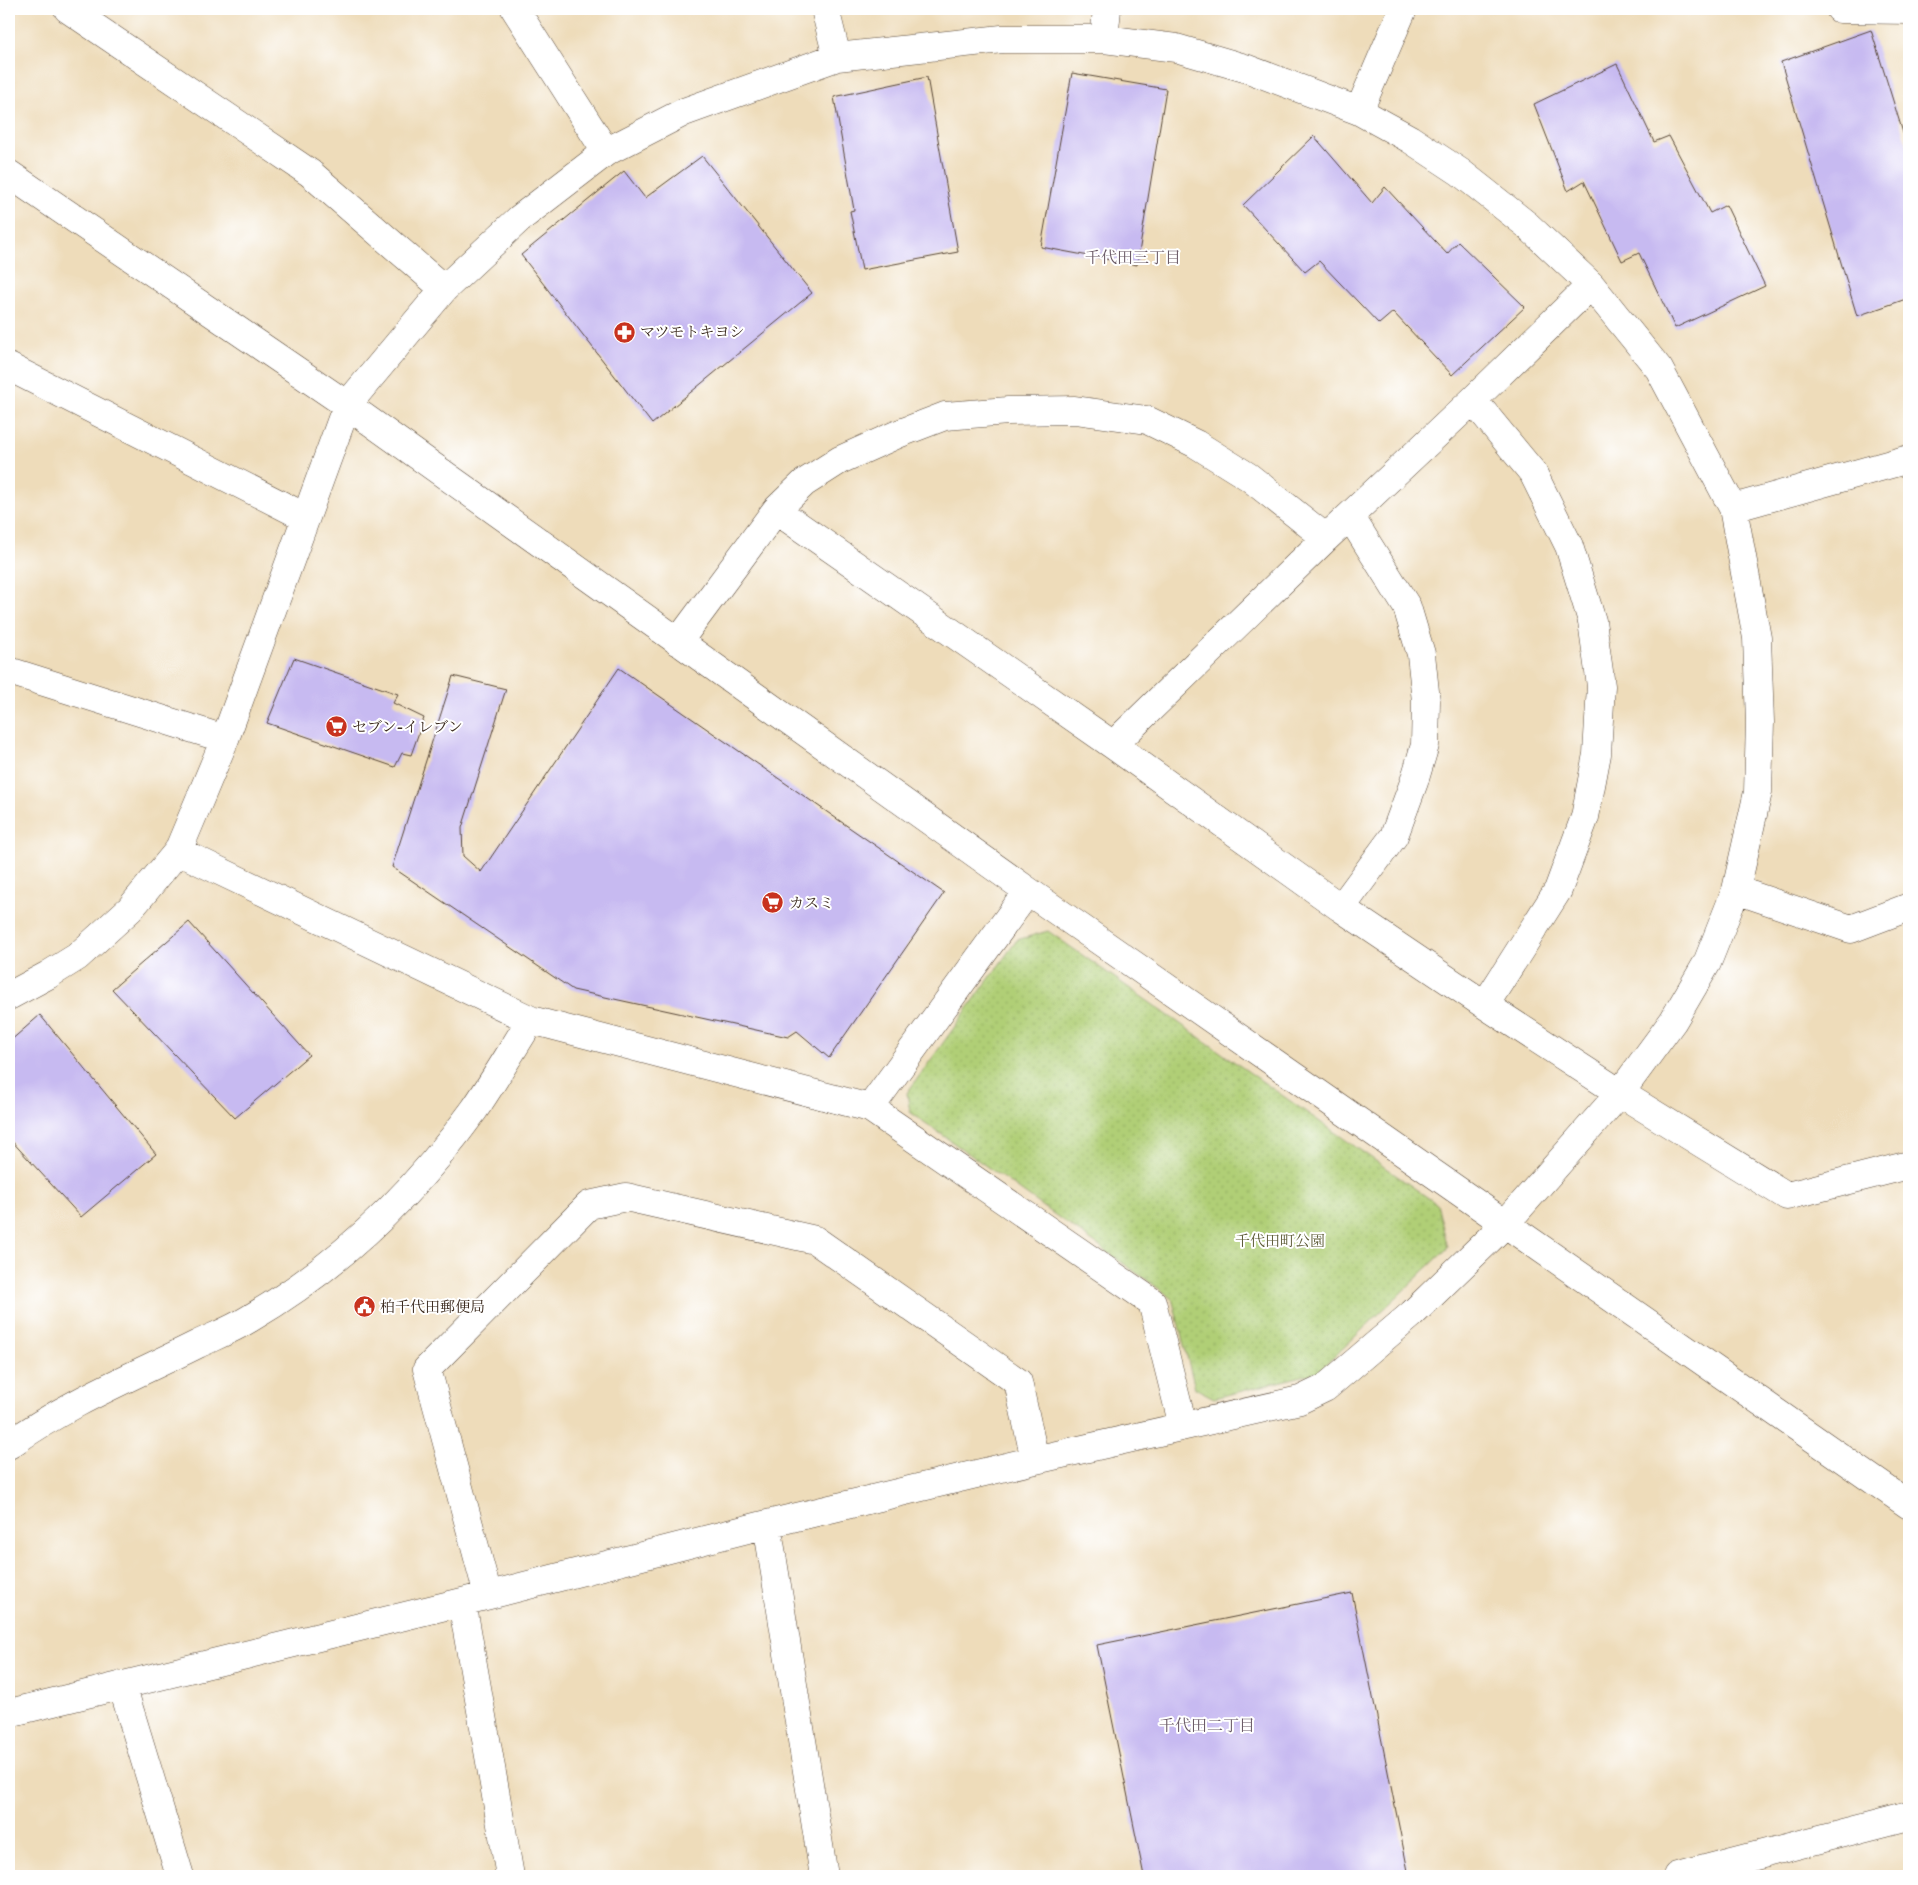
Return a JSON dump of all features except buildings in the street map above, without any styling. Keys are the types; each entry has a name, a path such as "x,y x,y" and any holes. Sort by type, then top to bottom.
{"street":[{"path":"68,9 310,173 444,290"},
{"path":"515,9 606,152"},
{"path":"825,9 837,57"},
{"path":"1104,39 1107,9"},
{"path":"1359,111 1403,9"},
{"path":"1840,9 1909,10"},
{"path":"9,996 78,957 130,909 178,851 225,739 347,405 444,290 519,219 606,152 684,112 837,57 1002,40 1104,39 1176,48 1248,68 1359,111 1410,139 1460,172 1527,225 1591,285 1659,370 1733,508 1757,638 1760,722 1758,792 1736,890 1702,972 1673,1022 1620,1093 1506,1224 1412,1314 1325,1388 1300,1400 1035,1460 767,1524 462,1602 9,1713"},
{"path":"9,174 347,405 1028,891 1909,1505"},
{"path":"1114,746 1326,538 1473,400 1591,285"},
{"path":"9,367 305,517"},
{"path":"1473,400 1533,473 1569,546 1592,621 1601,686 1597,754 1585,817 1562,881 1486,1005"},
{"path":"678,642 776,510 804,483 840,460 898,434 945,416 1008,411 1075,410 1147,420 1196,444 1249,477 1326,538"},
{"path":"1733,508 1909,459"},
{"path":"776,510 1114,746 1341,908 1620,1093 1787,1196 1909,1165"},
{"path":"1341,908 1394,836 1414,782 1425,745 1426,701 1422,654 1407,607 1350,516"},
{"path":"9,671 225,739"},
{"path":"178,851 530,1020 870,1108 1152,1302 1183,1426"},
{"path":"1736,890 1851,929 1909,907"},
{"path":"870,1108 1028,891"},
{"path":"9,1445 54,1415 248,1320 332,1262 397,1203 436,1157 474,1110 530,1020"},
{"path":"488,1595 427,1369 589,1205 626,1197 815,1240 1018,1382 1035,1460"},
{"path":"767,1524 824,1876"},
{"path":"462,1602 510,1876"},
{"path":"122,1685 180,1876"},
{"path":"1678,1876 1909,1816"}],"green space":[{"name":"千代田町公園","path":"1048,931 1437,1204 1448,1248 1318,1372 1214,1398 1195,1388 1172,1298 910,1112 907,1093 1017,940"}],"place":[{"name":"マツモトキヨシ","path":"624,332"},
{"name":"セブン-イレブン","path":"336,727"},
{"name":"カスミ","path":"773,903"},
{"name":"柏千代田郵便局","path":"364,1307"}],"district":[{"name":"千代田三丁目","path":"1133,259"},
{"name":"千代田二丁目","path":"1207,1727"}]}
